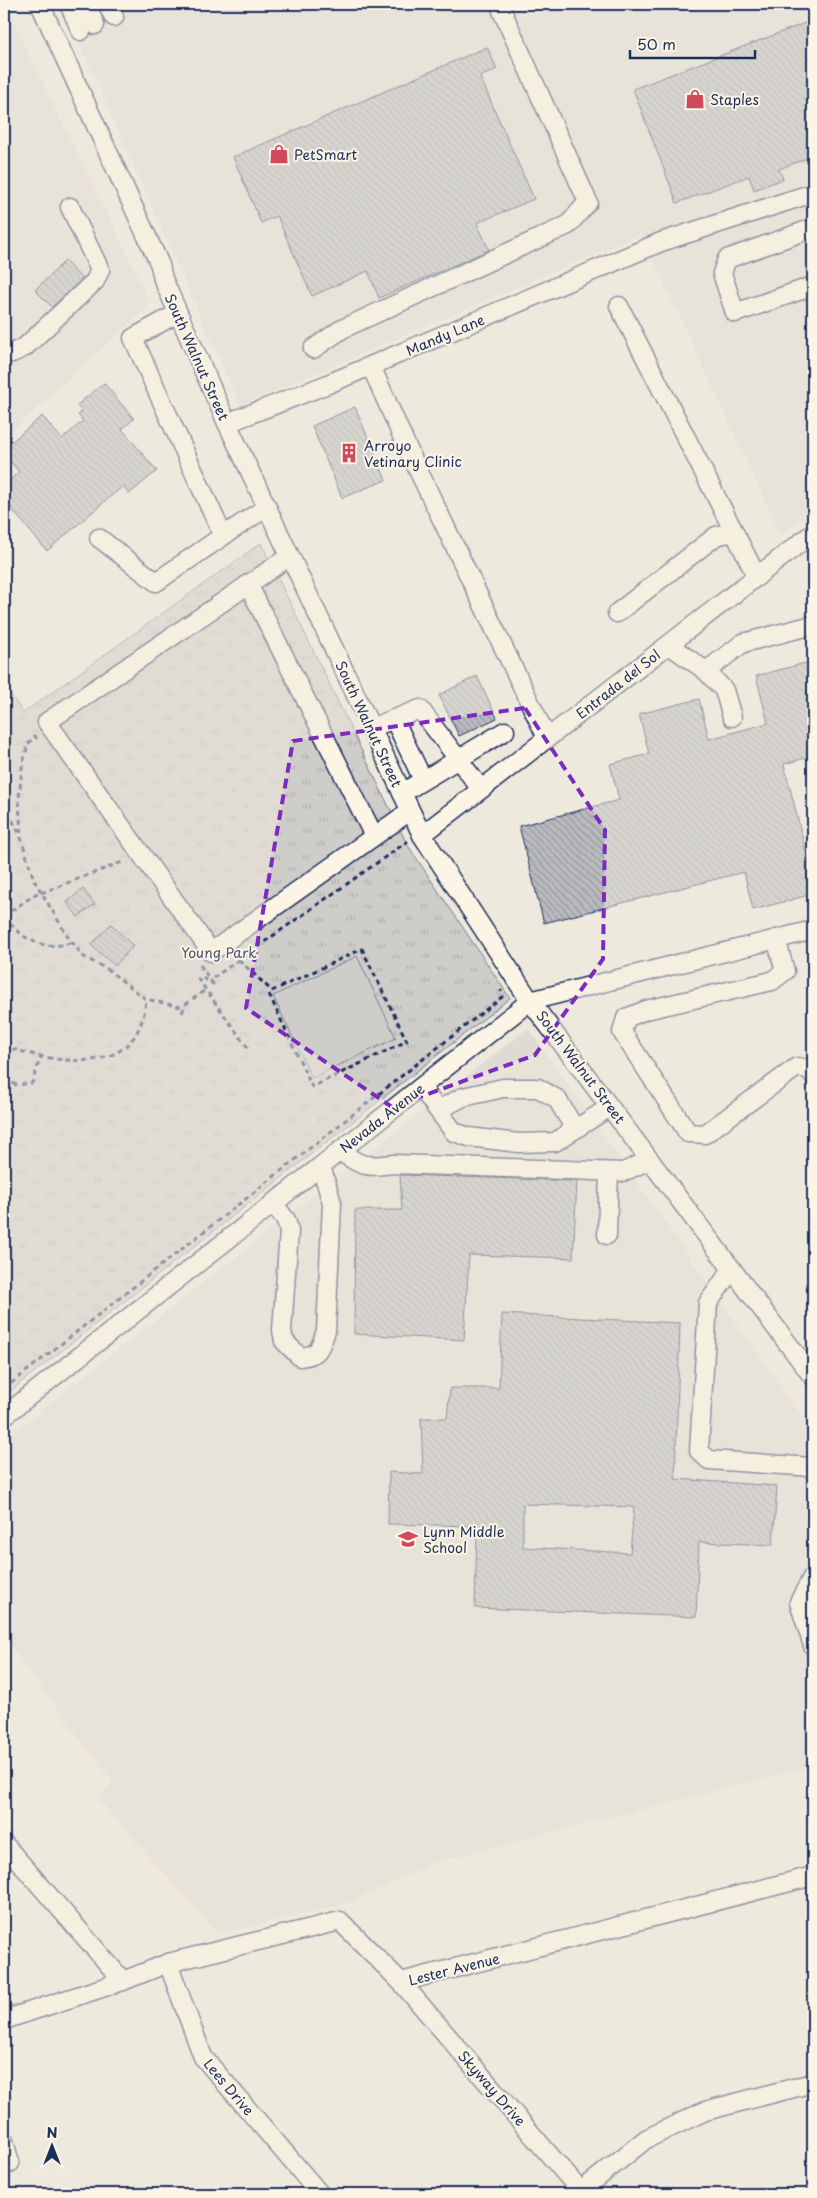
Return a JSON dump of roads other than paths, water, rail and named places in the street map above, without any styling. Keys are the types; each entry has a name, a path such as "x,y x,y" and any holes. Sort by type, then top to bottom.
{"street":[{"name":"South Walnut Street","path":"40,4 160,265 163,279 227,423 421,833 530,1000 813,1377"},
{"path":"69,4 88,28 88,8"},
{"path":"312,349 342,329 568,225 588,202 502,10"},
{"name":"Mandy Lane","path":"227,423 371,366 661,242 813,193"},
{"path":"4,352 12,353 24,347 95,281 100,270 70,207"},
{"path":"813,228 727,259 722,273 735,312 813,286"},
{"path":"619,306 732,532 757,577"},
{"path":"178,313 133,338 223,536"},
{"path":"371,366 406,445 547,738"},
{"path":"99,538 156,582 267,507"},
{"path":"617,613 716,536 732,532"},
{"name":"Entrada del Sol","path":"421,833 481,789 813,533"},
{"path":"290,556 47,722 211,952 410,810"},
{"path":"248,584 374,836"},
{"path":"706,671 743,643 813,625"},
{"path":"669,645 706,671 724,690 732,717"},
{"path":"371,728 420,708 481,789"},
{"path":"394,719 422,780"},
{"path":"402,792 505,731"},
{"name":"Nevada Avenue","path":"4,1416 530,1000 813,930"},
{"path":"776,939 785,970 772,981 646,1010 626,1018 622,1032 688,1133 705,1134 798,1066 808,1069 813,1075"},
{"path":"421,1087 454,1132 469,1137 518,1143 555,1142 610,1107"},
{"path":"438,1110 463,1097 503,1088 538,1088 557,1099 575,1129"},
{"path":"340,1150 358,1164 371,1166 394,1164 623,1172 650,1160"},
{"path":"273,1204 286,1220 290,1231 282,1330 284,1341 300,1356 312,1356 319,1349 326,1331 332,1203 321,1166"},
{"path":"607,1235 609,1172"},
{"path":"732,1269 708,1303 699,1451 709,1460 813,1467"},
{"path":"813,1576 799,1602 813,1646"},
{"path":"4,1844 123,1981"},
{"name":"Lester Avenue","path":"4,2020 123,1981 168,1963 340,1921 401,1982 813,1876"},
{"name":"Lees Drive","path":"168,1963 203,2057 320,2194"},
{"name":"Skyway Drive","path":"401,1982 582,2193"},
{"path":"582,2193 646,2138 696,2115 813,2083"},
{"path":"4,2141 10,2163"}],"place":[{"name":"Staples","path":"695,99"},
{"name":"PetSmart","path":"279,154"},
{"name":"Arroyo Vetinary Clinic","path":"349,453"},
{"name":"Lynn Middle School","path":"408,1539"}],"park label":[{"name":"Young Park","path":"219,952"}]}
